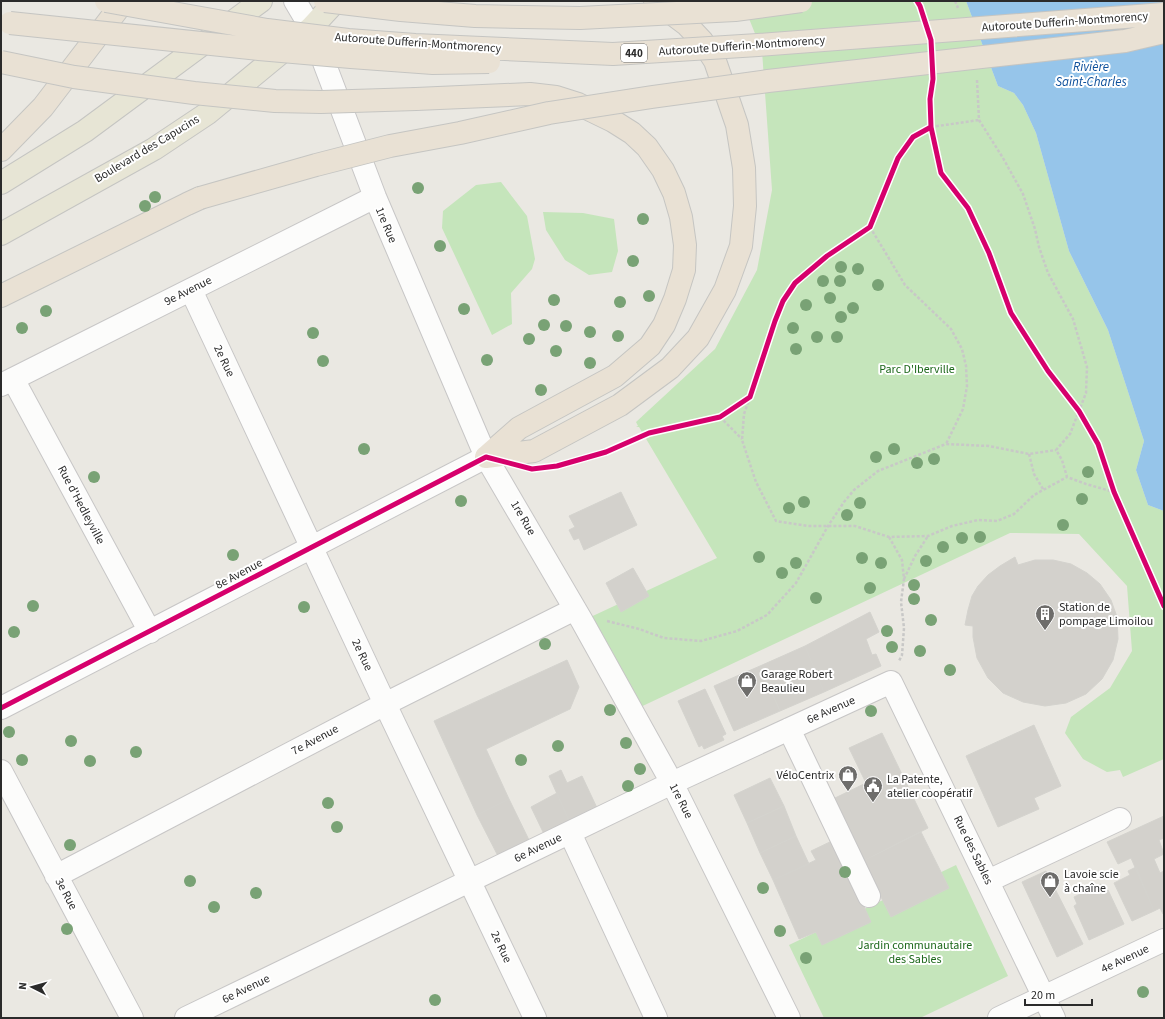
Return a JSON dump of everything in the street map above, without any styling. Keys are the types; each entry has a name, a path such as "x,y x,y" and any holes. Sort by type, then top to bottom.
{"highway":[{"name":"Autoroute Dufferin-Montmorency","path":"106,1 267,30 348,40 414,45 613,54 758,45 1164,14"},
{"path":"1,150 43,107 124,1"},
{"path":"325,1 401,10 474,16 580,18 735,10 801,1"},
{"path":"486,457 534,451 620,405 670,368 698,338 725,290 741,246 745,206 744,168 737,125 715,61 702,41 687,25 655,1"},
{"path":"1,21 259,49 433,63 505,62 613,54"},
{"path":"1,296 200,198 308,167 383,148 549,113 652,97 768,81 1125,41 1164,32"},
{"path":"1,62 81,78 194,93 275,101 320,102 530,94 556,97 578,104 613,121 632,133 647,147 663,170 674,193 681,217 685,245 684,270 664,325 650,346 615,376 519,428 486,457"}],"main road":[{"path":"1,183 85,130 260,1"},
{"path":"326,67 331,28 337,1"},
{"name":"Boulevard des Capucins","path":"1,234 154,149 208,113 312,28 337,1"}],"street":[{"name":"1re Rue","path":"295,1 312,28 375,198 486,457 579,615 672,783 789,1018"},
{"name":"9e Avenue","path":"7,382 375,198"},
{"name":"2e Rue","path":"190,290 535,1018"},
{"name":"Rue d'Hedleyville","path":"7,382 150,632"},
{"name":"8e Avenue","path":"1,708 486,457"},
{"name":"7e Avenue","path":"56,876 385,704 579,615"},
{"name":"6e Avenue","path":"186,1018 672,783 891,682"},
{"name":"Rue des Sables","path":"891,682 1054,1018"},
{"path":"789,728 869,896"},
{"name":"3e Rue","path":"1,771 132,1018"},
{"path":"988,881 1120,819"},
{"path":"570,833 656,1018"},
{"name":"4e Avenue","path":"999,1018 1164,940"}],"path":[{"path":"931,120 933,134"},
{"path":"579,615 640,629 664,638 701,641 737,632 767,614 796,583 828,526 844,502 854,490 878,471 946,444 989,446 1029,454 1056,450 1070,434 1086,393 1087,367 1073,320 1046,266 1023,194 1004,158 978,120 931,127 925,130"},
{"path":"872,220 870,227 905,285 951,329 962,349 966,366 967,386 963,409 946,444"},
{"path":"864,230 870,227"},
{"path":"752,391 744,414 742,440 756,482 776,521 808,526 855,526 889,537 928,536 952,526 978,520 998,522 1014,514 1034,495 1043,489 1067,477 1114,492"},
{"path":"744,401 750,397"},
{"path":"1074,405 1083,418"},
{"path":"713,419 726,413"},
{"path":"720,417 742,440"},
{"path":"1056,450 1062,460 1067,477"},
{"path":"1029,454 1034,474 1043,489"},
{"path":"1112,485 1118,499"},
{"path":"891,682 902,655 904,628 900,602 904,579 915,556 928,536"},
{"path":"889,537 902,560 904,579"}],"green space":[{"name":"Parc D'Iberville","path":"742,1 966,1 998,86 1014,93 1023,105 1036,133 1069,251 1108,330 1144,441 1136,470 1148,505 1164,511 1164,759 1123,777 1120,770 1107,772 1083,759 1065,733 1071,717 1110,688 1132,651 1127,586 1079,534 1010,533 632,711 582,621 717,558 639,427 636,427 638,426 636,422 715,349 757,270 772,190 762,51"},
{"path":"501,182 527,216 535,259 532,269 511,293 512,324 492,335 442,228 443,211 476,185"},
{"path":"543,212 583,213 614,219 618,251 612,272 589,275 565,260 546,230"},
{"name":"Jardin communautaire des Sables","path":"956,865 1008,976 920,1018 824,1018 789,945"}],"water":[{"name":"Rivière Saint-Charles","path":"966,1 1164,1 1164,511 1148,505 1136,470 1144,441 1108,330 1069,251 1036,133 1023,105 1014,93 998,86"}],"building":[{"path":"621,492 637,525 584,550 579,538 574,540 569,530 575,527 569,516"},
{"name":"Station de pompage Limoilou","path":"1015,557 1018,565 1035,560 1053,560 1071,564 1087,573 1100,584 1111,600 1117,617 1118,639 1113,660 1102,679 1086,694 1066,703 1045,706 1023,702 1003,693 988,678 977,658 973,637 973,626 965,625 972,596 978,586 988,575"},
{"path":"633,568 649,596 621,612 606,583"},
{"path":"870,612 879,632 866,639 872,655 876,654 881,666 824,692 805,646"},
{"path":"805,646 824,692 780,711 760,666"},
{"path":"567,660 579,687 570,709 486,749 509,799 477,815 434,721"},
{"name":"Garage Robert Beaulieu","path":"760,666 780,711 734,731 714,686"},
{"path":"705,689 726,734 722,736 724,740 704,749 702,745 699,747 678,701"},
{"path":"1034,725 1061,786 1034,798 1039,809 998,827 966,756"},
{"path":"882,733 928,828 863,861 833,799 866,783 849,748"},
{"path":"561,770 567,783 582,776 598,810 570,823 549,776"},
{"path":"770,778 784,806 747,823 734,795"},
{"path":"557,793 570,823 544,834 531,807"},
{"path":"509,799 529,840 498,856 477,815"},
{"path":"784,806 796,836 760,853 747,823"},
{"path":"1164,816 1164,838 1159,840 1164,854 1154,859 1160,873 1164,871 1163,914 1160,908 1154,911 1131,858 1118,864 1107,842"},
{"path":"921,832 949,888 891,917 863,861"},
{"path":"796,836 809,864 773,880 760,853"},
{"path":"834,840 871,922 822,945 816,932 799,939 773,880 816,860 811,851"},
{"path":"1136,867 1154,911 1132,921 1114,883 1130,875 1128,871"},
{"path":"1046,871 1083,944 1057,957 1022,882"},
{"path":"1101,884 1105,891 1108,890 1124,924 1089,940 1074,906 1077,904 1074,897"}],"cycle path":[{"path":"917,1 931,40 933,79 930,99 931,127 941,173 968,208 989,253 1011,313 1048,371 1079,411 1098,444 1114,492 1164,606"},
{"path":"1,708 486,457 532,469 557,466 606,452 649,433 720,417 750,397 775,321 783,301 795,283 827,256 870,227 898,158 913,137 931,127"}],"place":[{"name":"Station de pompage Limoilou","path":"1045,631"},
{"name":"Garage Robert Beaulieu","path":"747,698"},
{"name":"VéloCentrix","path":"848,792"},
{"name":"La Patente, atelier coopératif","path":"873,803"},
{"name":"Lavoie scie à chaîne","path":"1050,898"}]}
